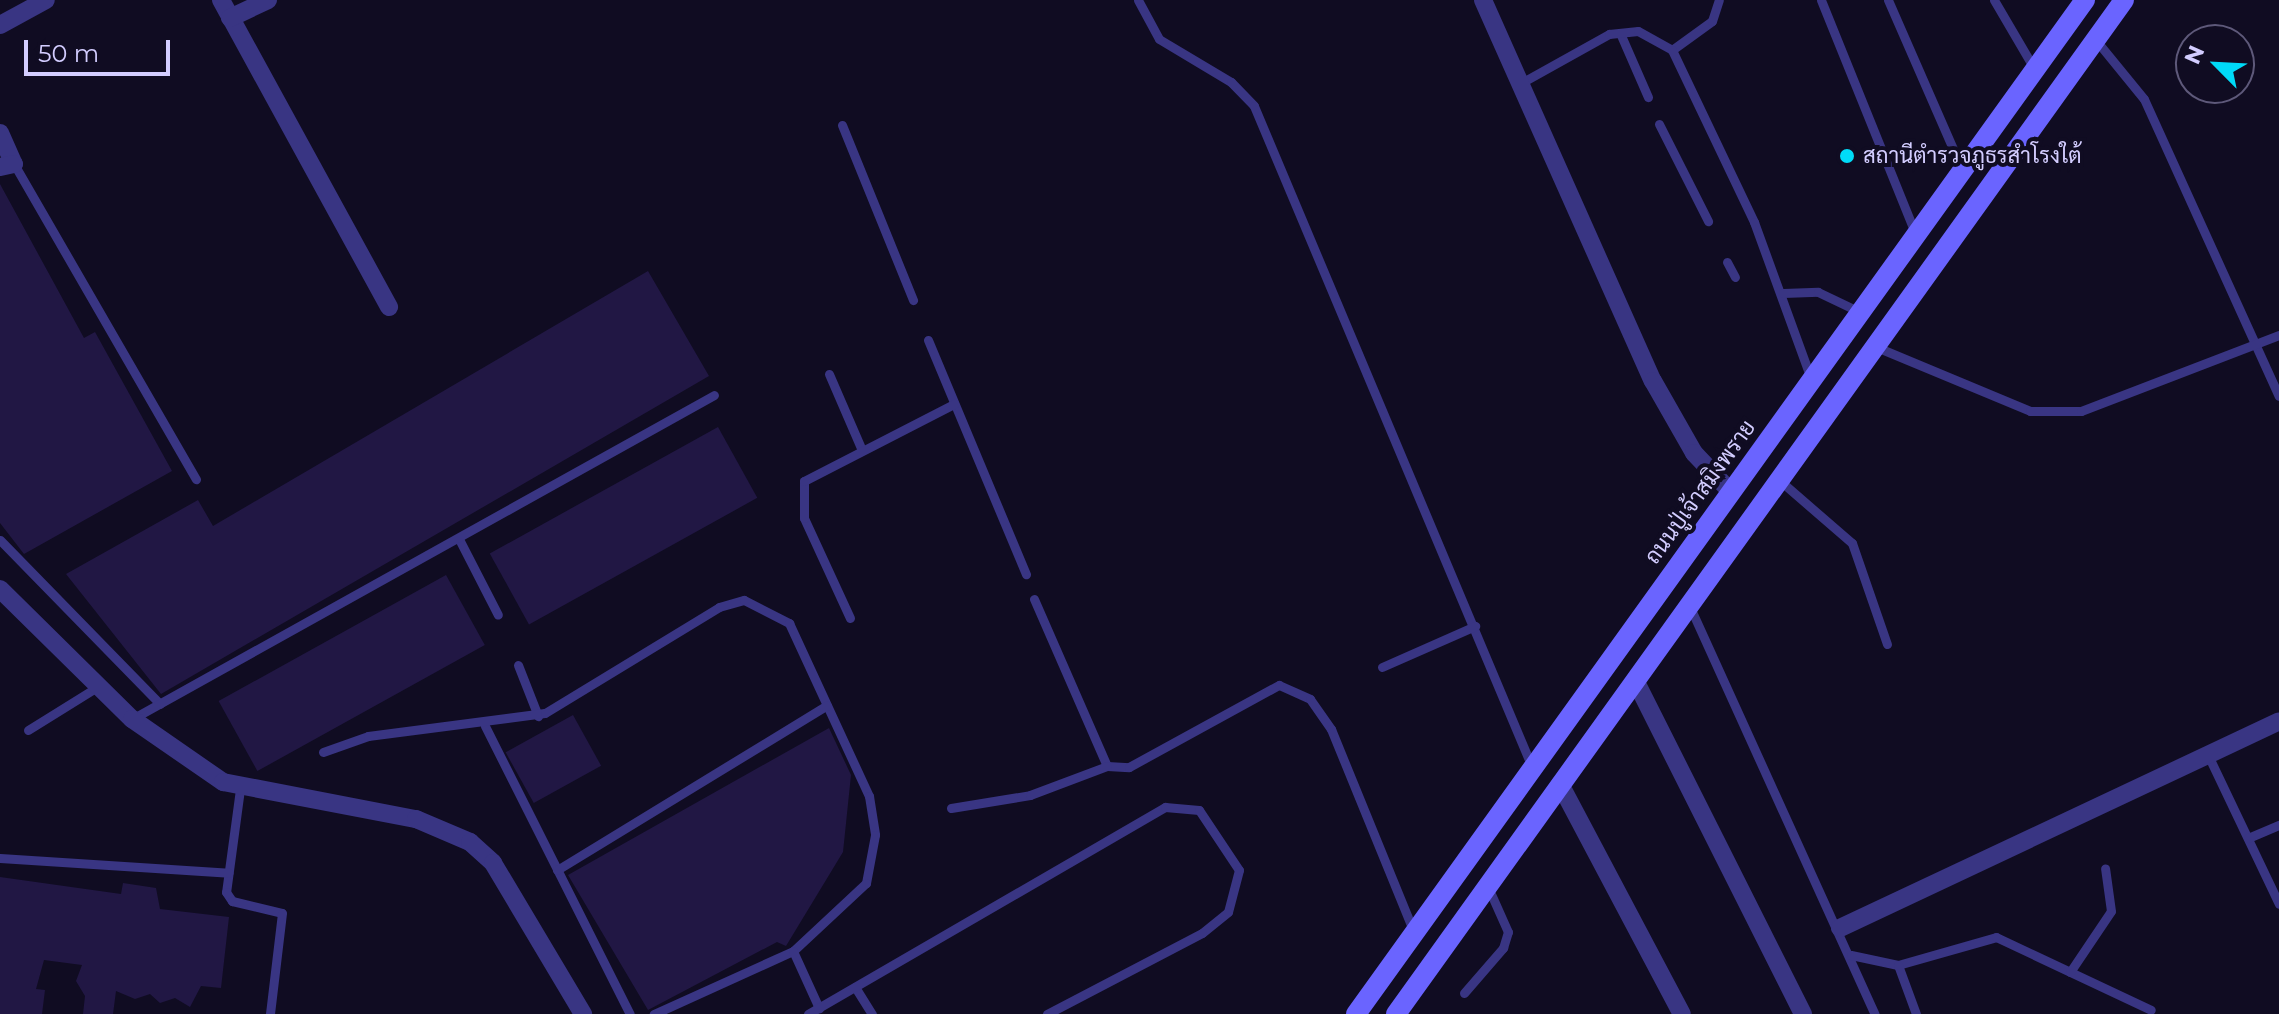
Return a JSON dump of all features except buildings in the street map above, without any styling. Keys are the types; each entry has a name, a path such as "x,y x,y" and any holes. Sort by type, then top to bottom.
{"main road":[{"name":"ถนนปู่เจ้าสมิงพราย","path":"1356,1014 2085,0"},
{"path":"1396,1014 2124,0"},
{"path":"1920,231 1947,244"},
{"path":"1731,492 1756,510"}],"street":[{"path":"0,25 46,0"},
{"path":"221,0 389,307"},
{"path":"230,18 268,0"},
{"path":"1483,0 1653,381 1694,453 1731,492"},
{"path":"0,133 7,166"},
{"path":"0,589 132,719 240,789 416,819 470,842 493,863 583,1014"},
{"path":"1635,680 1803,1014"},
{"path":"1840,928 2279,721"},
{"path":"1560,784 1682,1014"}],"lane":[{"path":"1138,0 1159,39 1231,82 1254,106 1532,767"},
{"path":"1672,50 1712,21 1719,0"},
{"path":"1821,0 1920,231"},
{"path":"1888,0 1963,171"},
{"path":"1994,0 2035,70"},
{"path":"1620,33 1648,97"},
{"path":"1521,83 1620,33 1659,37 1672,50 1783,293 1811,379"},
{"path":"2095,39 2144,99 2279,396"},
{"path":"1659,124 1708,221"},
{"path":"842,125 913,300"},
{"path":"7,166 196,479"},
{"path":"1727,262 1735,277"},
{"path":"1783,293 1818,292 1860,312"},
{"path":"1874,346 2030,411 2081,411 2279,335"},
{"path":"928,340 1026,574"},
{"path":"829,374 861,448"},
{"path":"132,719 714,395"},
{"path":"850,618 798,498 818,469 954,404"},
{"path":"1778,479 1852,543 1887,644"},
{"path":"459,539 498,615"},
{"path":"0,540 160,704"},
{"path":"1034,599 1107,766"},
{"path":"323,752 368,736 485,726 538,716 719,607 744,600 789,623 869,796 874,855 866,883 793,951 654,1014"},
{"path":"1689,604 1840,928 1875,1014"},
{"path":"1382,667 1475,626"},
{"path":"518,665 538,716"},
{"path":"951,808 1030,795 1107,766 1129,767 1254,695 1279,685 1294,689 1331,729 1414,932"},
{"path":"28,730 97,687"},
{"path":"557,870 827,705"},
{"path":"485,726 630,1014"},
{"path":"2207,753 2279,904"},
{"path":"240,789 229,873 232,901 282,913 270,1014"},
{"path":"808,1014 1165,807 1199,810 1239,870 1228,912 1202,933 1047,1014"},
{"path":"2248,838 2279,825"},
{"path":"0,858 229,873"},
{"path":"2070,972 2111,911 2105,868"},
{"path":"1464,993 1503,948 1508,932 1488,887"},
{"path":"1851,955 1898,965 1996,937 2151,1010"},
{"path":"793,951 819,1008"},
{"path":"1898,965 1916,1014"},
{"path":"855,987 872,1014"}],"place":[{"name":"สถานีตำรวจภูธรสำโรงใต้","path":"1847,156"}]}
